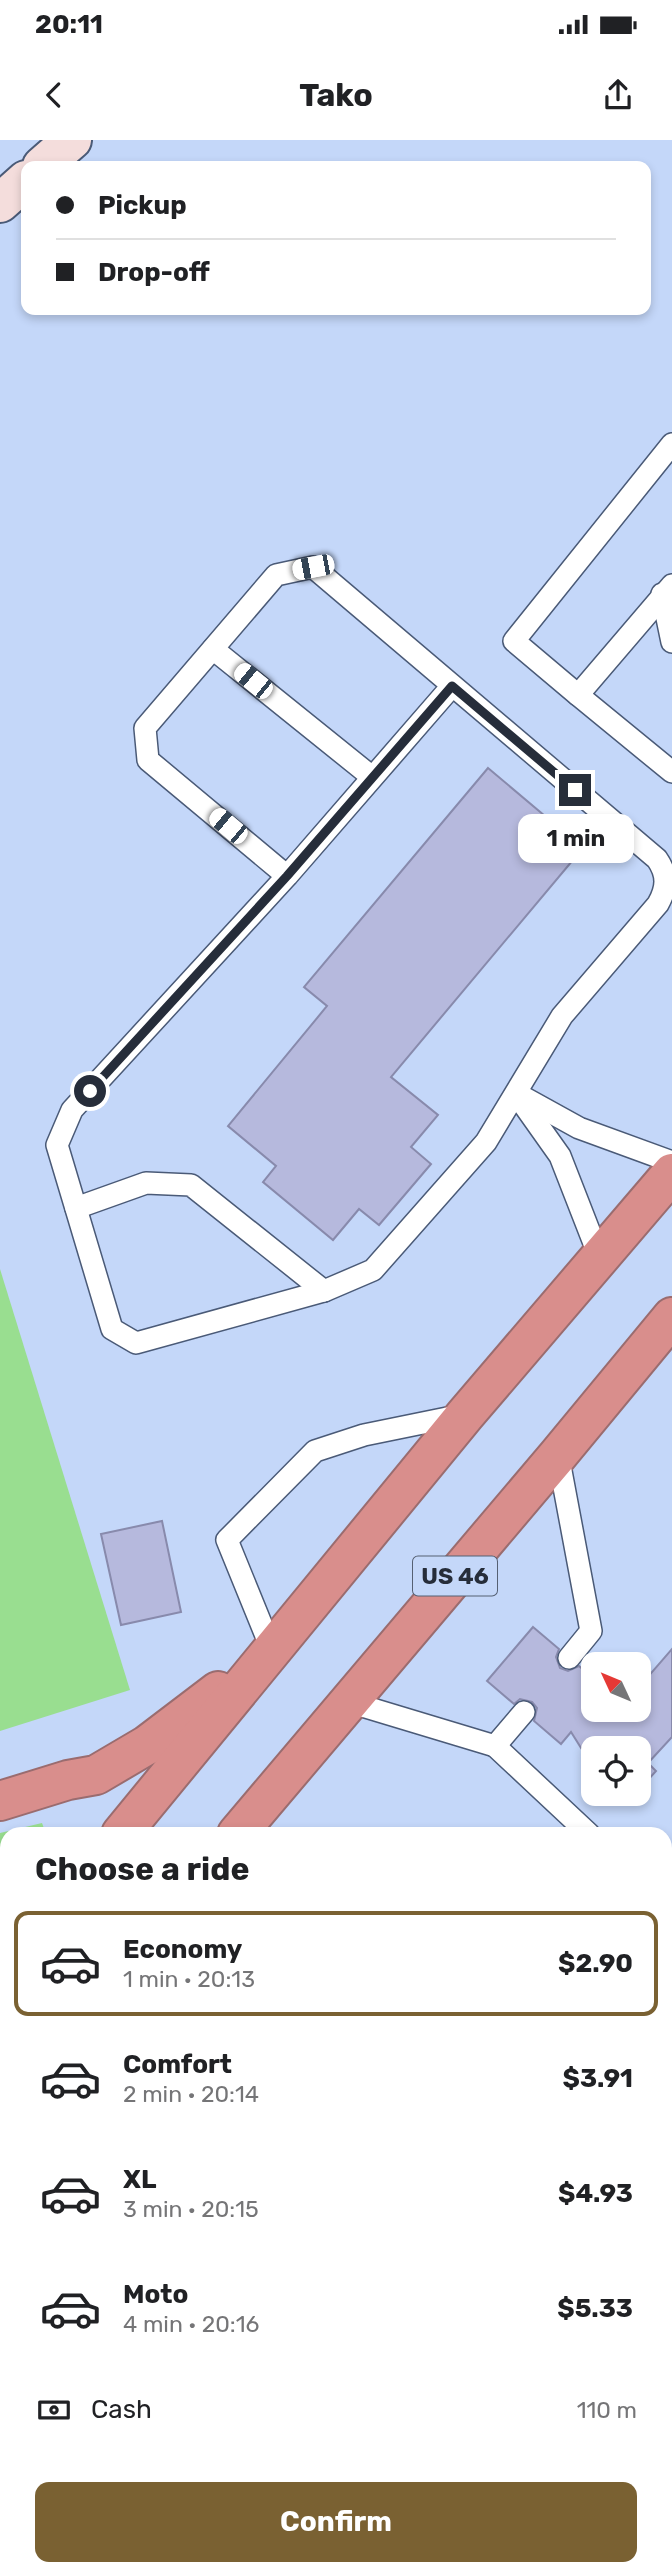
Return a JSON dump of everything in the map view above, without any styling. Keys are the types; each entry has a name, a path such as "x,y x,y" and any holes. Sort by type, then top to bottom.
{"highway":[{"path":"127,1827 465,1415 672,1173"},
{"name":"US 46","path":"243,1827 670,1322"},
{"path":"0,1801 96,1774 147,1745 271,1648"}],"street":[{"path":"48,161 72,140"},
{"path":"0,203 21,184"}],"lane":[{"path":"669,454 514,641 672,772"},
{"path":"287,876 148,760 145,728 276,575 313,567 657,859 664,870 666,882 658,904 562,1016 486,1142 373,1270 324,1291 136,1343 112,1329 57,1145 72,1110 287,876 452,686"},
{"path":"578,695 667,589"},
{"path":"667,589 672,642"},
{"path":"213,649 372,777"},
{"path":"516,1094 579,1128 672,1162"},
{"path":"516,1094 560,1156 599,1256"},
{"path":"76,1208 146,1183 191,1185 324,1291"},
{"path":"271,1648 227,1540 314,1451 363,1435 465,1415"},
{"path":"558,1455 591,1631 569,1658"},
{"path":"349,1702 495,1746 582,1827"},
{"path":"495,1746 524,1712"}],"green space":[{"path":"0,1269 130,1690 0,1731"},
{"path":"42,1823 43,1827 25,1827"}],"building":[{"path":"488,768 583,848 391,1077 438,1115 411,1147 431,1164 379,1225 359,1209 333,1240 263,1182 276,1166 228,1126 327,1006 304,987"},
{"path":"162,1521 181,1612 121,1625 101,1534"},
{"path":"533,1627 559,1649 556,1657 560,1668 568,1671 579,1666 581,1668 581,1722 651,1722 651,1673 672,1649 672,1737 651,1760 651,1736 581,1736 581,1748 571,1732 561,1744 534,1721 537,1708 532,1702 520,1699 514,1704 487,1681"}],"route":[{"path":"90,1091 287,876 452,686 575,790"}]}
